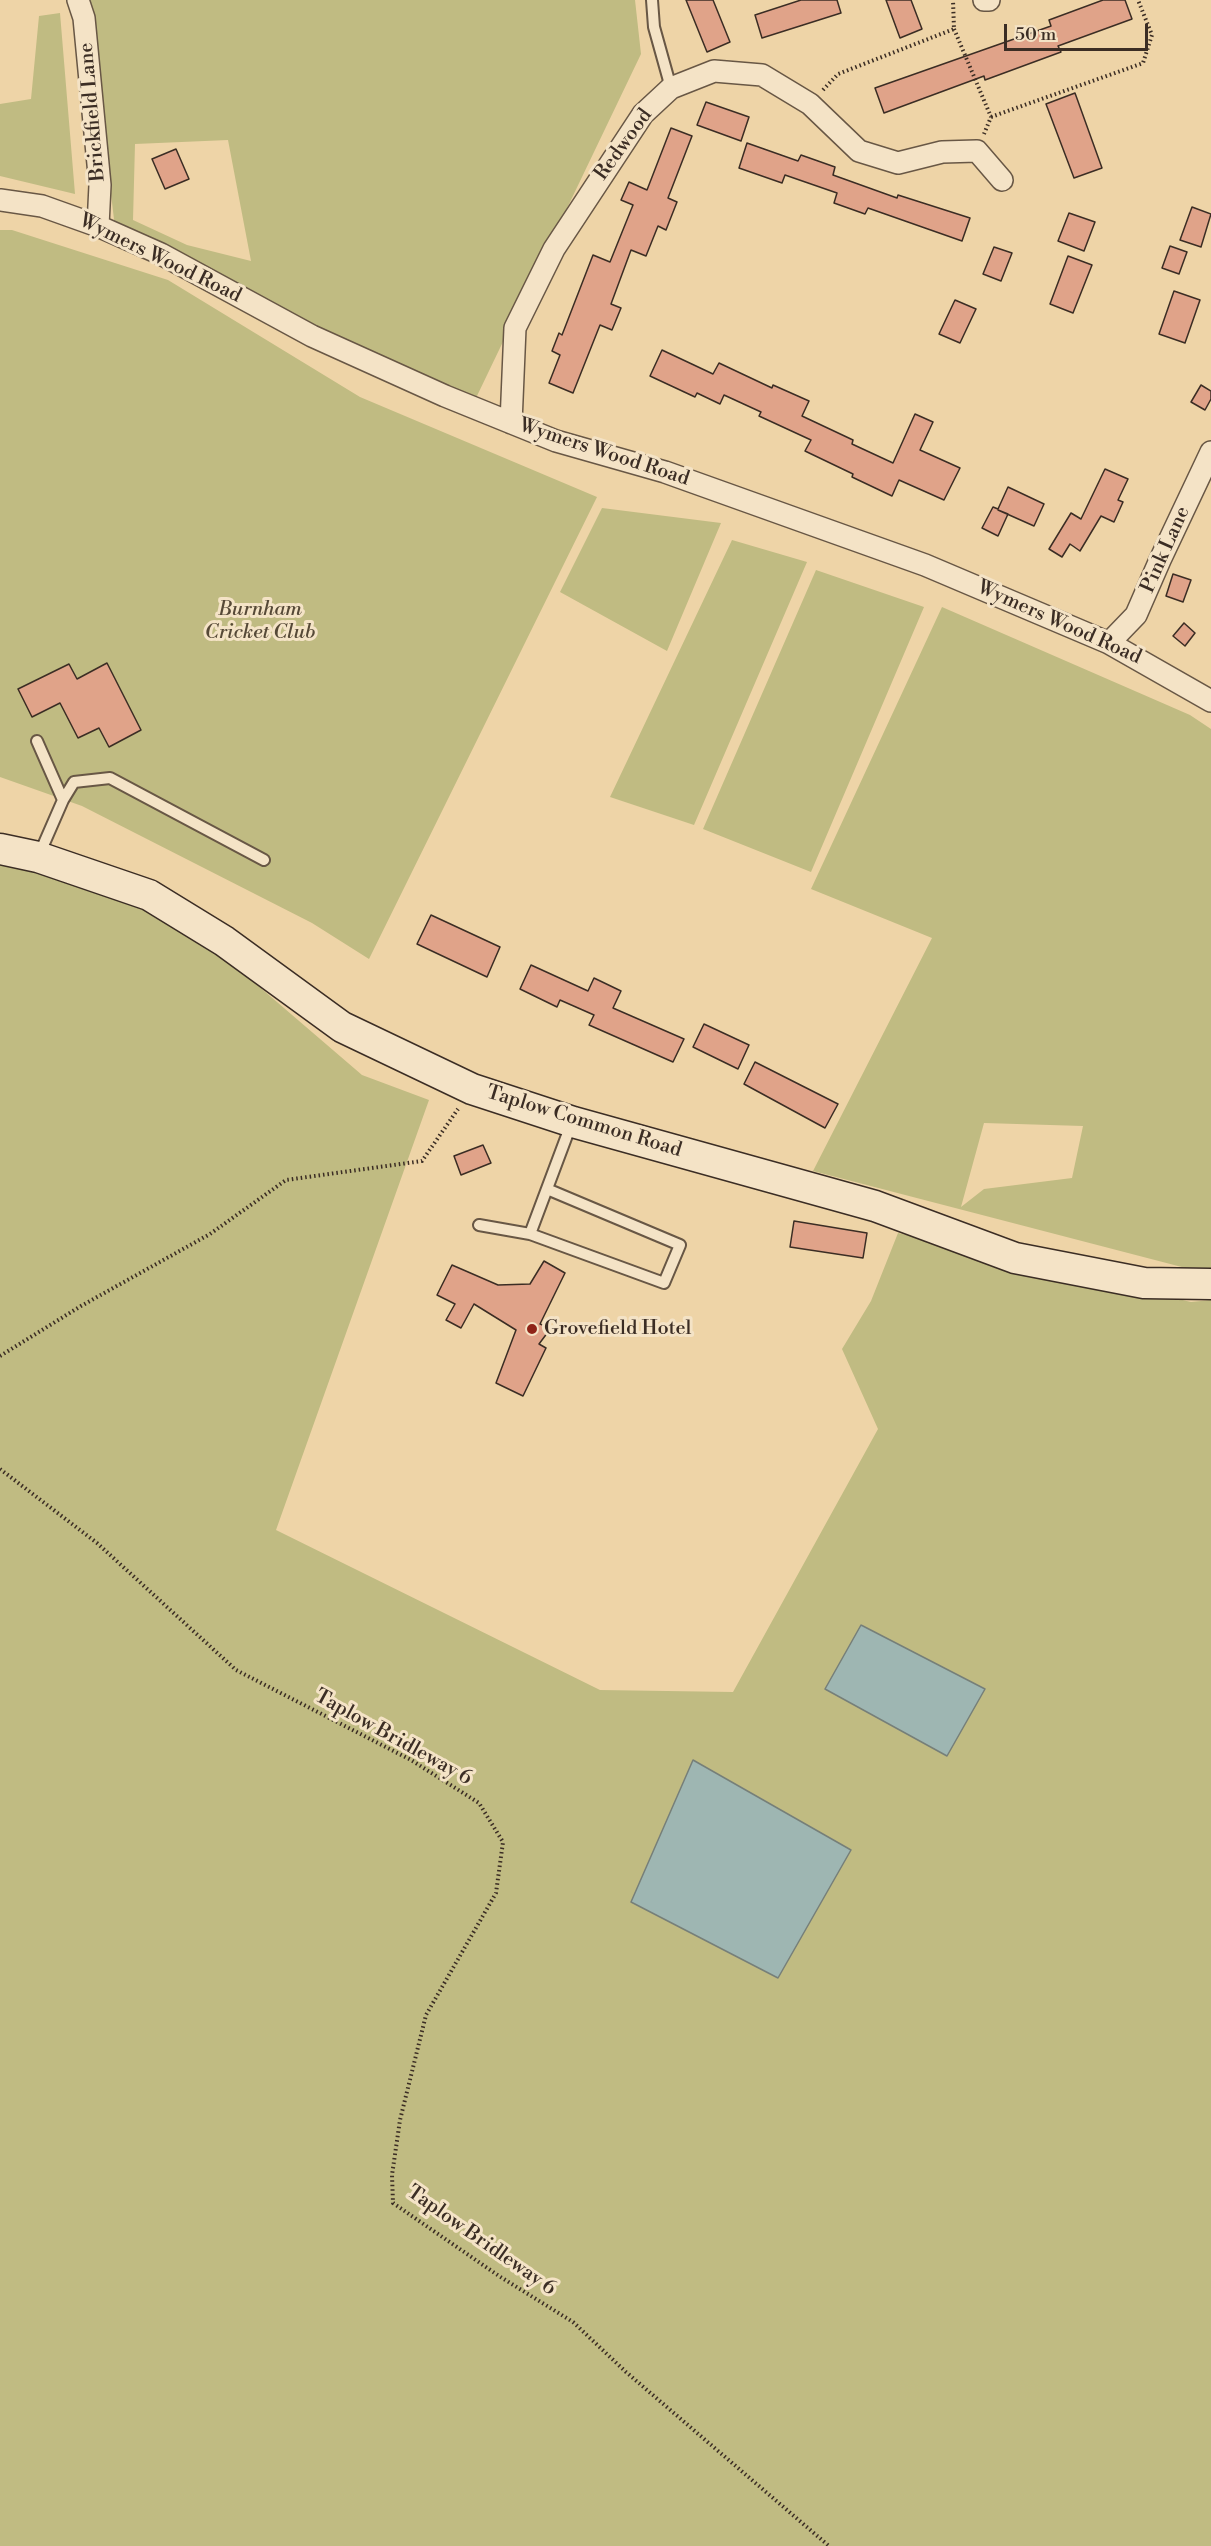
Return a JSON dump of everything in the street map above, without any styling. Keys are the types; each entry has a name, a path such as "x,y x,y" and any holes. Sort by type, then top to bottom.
{"street":[{"name":"Brickfield Lane","path":"78,0 84,18 99,173 98,226"},
{"path":"984,0 989,0"},
{"name":"Redwood","path":"511,423 515,328 554,249 643,114 671,88 714,71 762,75 810,104 859,151 898,163 942,152 976,151"},
{"path":"976,151 1002,180"},
{"name":"Wymers Wood Road","path":"0,200 42,206 98,226 161,254 312,336 556,441 665,472 914,561 1109,643 1211,701"},
{"name":"Pink Lane","path":"1109,643 1136,615 1211,452"},
{"name":"Pink Lane","path":"1136,615 1137,639 1149,664"},
{"name":"Taplow Common Road","path":"0,849 38,857 148,895 224,941 342,1027 472,1089 573,1122 874,1206 1015,1258 1144,1283 1211,1284"}],"lane":[{"path":"652,0 654,27 671,88"},
{"path":"37,741 63,800"},
{"path":"38,857 63,800 74,782 110,778 264,860"},
{"path":"530,1234 573,1122"},
{"path":"479,1225 530,1234 664,1283 680,1245 547,1189"}],"path":[{"path":"953,0 954,29 991,117 976,151"},
{"path":"991,117 1143,63 1152,35 1138,0"},
{"path":"810,104 838,74 954,29"},
{"path":"0,1356 81,1306 210,1234 286,1180 422,1161 472,1089"},
{"name":"Taplow Bridleway 6","path":"0,1468 97,1543 236,1670 411,1760 479,1803 503,1842 496,1893 426,2014 400,2120 392,2175 393,2203 499,2276 573,2322 626,2372 829,2546"}],"green space":[{"path":"84,0 635,0 641,54 476,398 445,387 115,228 90,14","holes":["228,140 251,261 187,245 133,220 135,144"]},
{"path":"60,13 75,194 0,176 0,104 31,99 39,16"},
{"name":"Burnham Cricket Club","path":"0,230 12,230 168,280 360,397 597,497 369,959 312,923 82,806 0,777"},
{"path":"602,508 721,523 667,651 560,592"},
{"path":"732,540 807,562 694,825 610,797"},
{"path":"816,570 924,607 811,872 703,829"},
{"path":"942,607 1190,715 1211,729 1211,1271 1201,1272 813,1171 932,938 811,889","holes":["984,1123 1083,1126 1072,1178 984,1189 961,1207"]},
{"path":"0,861 164,905 362,1075 429,1100 276,1530 600,1690 733,1692 878,1429 842,1349 871,1301 898,1233 1191,1302 1211,1300 1211,2546 0,2546"}],"water":[{"path":"861,1625 985,1689 947,1756 825,1689"},
{"path":"693,1760 851,1850 778,1978 631,1902"}],"building":[{"path":"686,0 713,0 730,42 707,52"},
{"path":"801,0 837,0 841,13 762,38 755,15"},
{"path":"886,0 911,0 922,29 900,38"},
{"path":"1103,0 1125,0 1132,19 1058,46 1061,52 985,80 984,76 884,113 875,88 1051,26 1049,20"},
{"path":"1075,93 1102,168 1074,178 1046,104"},
{"path":"706,102 749,117 741,141 697,125"},
{"path":"671,128 692,136 668,198 677,202 666,230 658,226 646,256 631,250 611,304 621,308 612,330 600,325 573,393 549,383 560,355 552,351 559,333 562,335 593,255 610,262 633,205 621,200 629,182 647,190"},
{"path":"747,143 798,161 801,155 835,167 833,175 897,198 898,195 970,218 962,241 868,208 865,214 834,203 837,193 785,175 782,183 739,168"},
{"path":"176,149 189,179 165,189 152,159"},
{"path":"1192,207 1211,214 1201,247 1180,240"},
{"path":"1069,213 1095,222 1084,251 1058,241"},
{"path":"1170,246 1187,252 1179,274 1162,268"},
{"path":"994,247 1012,253 1001,281 983,274"},
{"path":"1068,256 1092,265 1073,313 1050,304"},
{"path":"1174,291 1200,300 1185,343 1159,334"},
{"path":"955,300 976,309 960,343 939,334"},
{"path":"662,350 713,374 719,363 772,388 773,385 809,401 802,416 853,440 852,444 893,463 915,414 933,422 920,450 960,468 944,500 899,480 892,496 805,451 811,440 759,416 761,412 724,395 720,404 697,393 695,397 650,376"},
{"path":"1201,385 1211,391 1211,399 1205,410 1191,402"},
{"path":"1105,469 1128,479 1118,500 1123,502 1114,522 1101,516 1080,551 1070,544 1062,557 1049,549 1071,513 1081,519"},
{"path":"1008,487 1044,504 1034,526 1008,514 998,536 982,528 993,507 998,509"},
{"path":"1173,574 1191,580 1183,602 1166,596"},
{"path":"1184,623 1195,633 1185,646 1173,636"},
{"path":"107,663 141,730 109,747 99,728 78,738 60,703 32,717 18,689 69,664 77,679"},
{"path":"431,915 500,947 487,977 417,944"},
{"path":"531,965 588,991 594,978 621,991 613,1008 684,1039 673,1062 589,1025 594,1015 560,1000 557,1007 520,989"},
{"path":"704,1024 749,1045 738,1069 693,1047"},
{"path":"755,1062 838,1104 825,1128 744,1084"},
{"path":"483,1145 491,1163 461,1175 454,1156"},
{"path":"794,1221 867,1233 863,1258 790,1247"},
{"name":"Grovefield Hotel","path":"544,1261 565,1273 540,1324 551,1328 539,1344 546,1348 523,1396 496,1383 516,1330 474,1304 461,1328 446,1320 455,1304 437,1295 452,1265 498,1285 530,1284"}],"place":[{"name":"Grovefield Hotel","path":"532,1329"}]}
